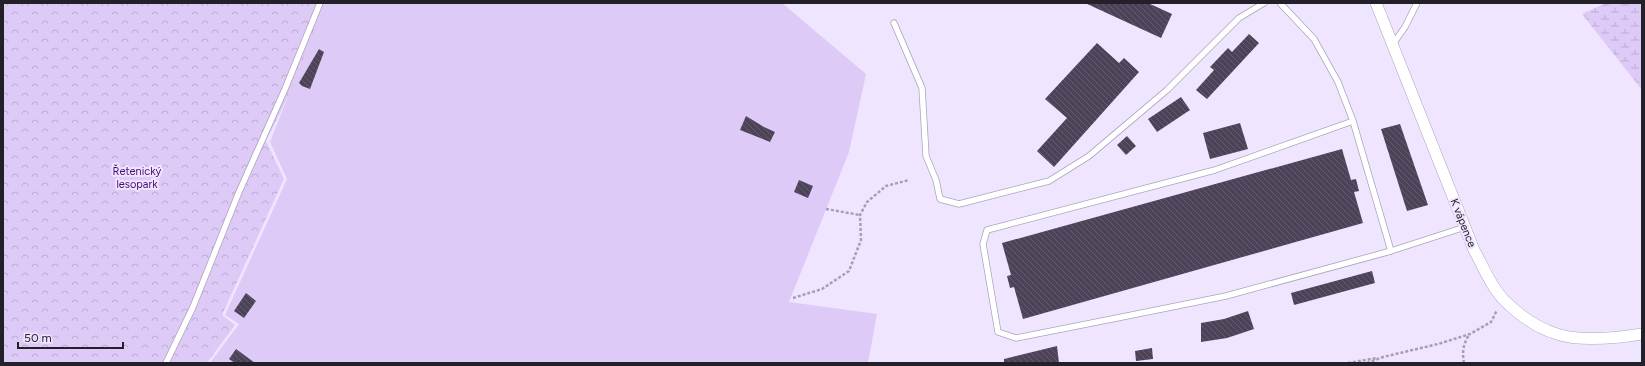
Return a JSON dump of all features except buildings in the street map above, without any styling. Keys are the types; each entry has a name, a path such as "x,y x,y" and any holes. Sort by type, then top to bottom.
{"street":[{"name":"K vápence","path":"1376,3 1474,250 1490,280 1503,299 1535,325 1558,335 1586,338 1620,338 1642,334"}],"lane":[{"path":"166,363 193,307 239,192 285,89 320,3"},
{"path":"894,23 922,88 926,156 936,180 940,199 959,204 1048,181 1089,156 1167,90 1239,18 1264,3"},
{"path":"1280,3 1314,39 1338,82 1353,121 1391,251"},
{"path":"1393,44 1405,27 1417,3"},
{"path":"1353,121 1216,170 987,230 983,244 998,332 1016,338 1226,296 1391,251 1465,227"}],"path":[{"path":"793,298 822,289 849,271 861,240 860,215 867,202 886,186 909,180"},
{"path":"826,209 860,215"},
{"path":"1348,363 1383,357 1438,344 1470,334 1491,322 1503,299"},
{"path":"1464,363 1464,342 1470,334"},
{"path":"1367,363 1383,357"}],"green space":[{"name":"Řetenický lesopark","path":"3,3 327,3 292,89 266,141 284,179 222,315 235,325 207,363 3,363"},
{"path":"325,3 782,3 866,74 849,152 789,302 877,314 868,363 210,363 239,324 225,315 287,179 270,142"},
{"path":"1606,3 1642,3 1642,90 1582,14"}]}
